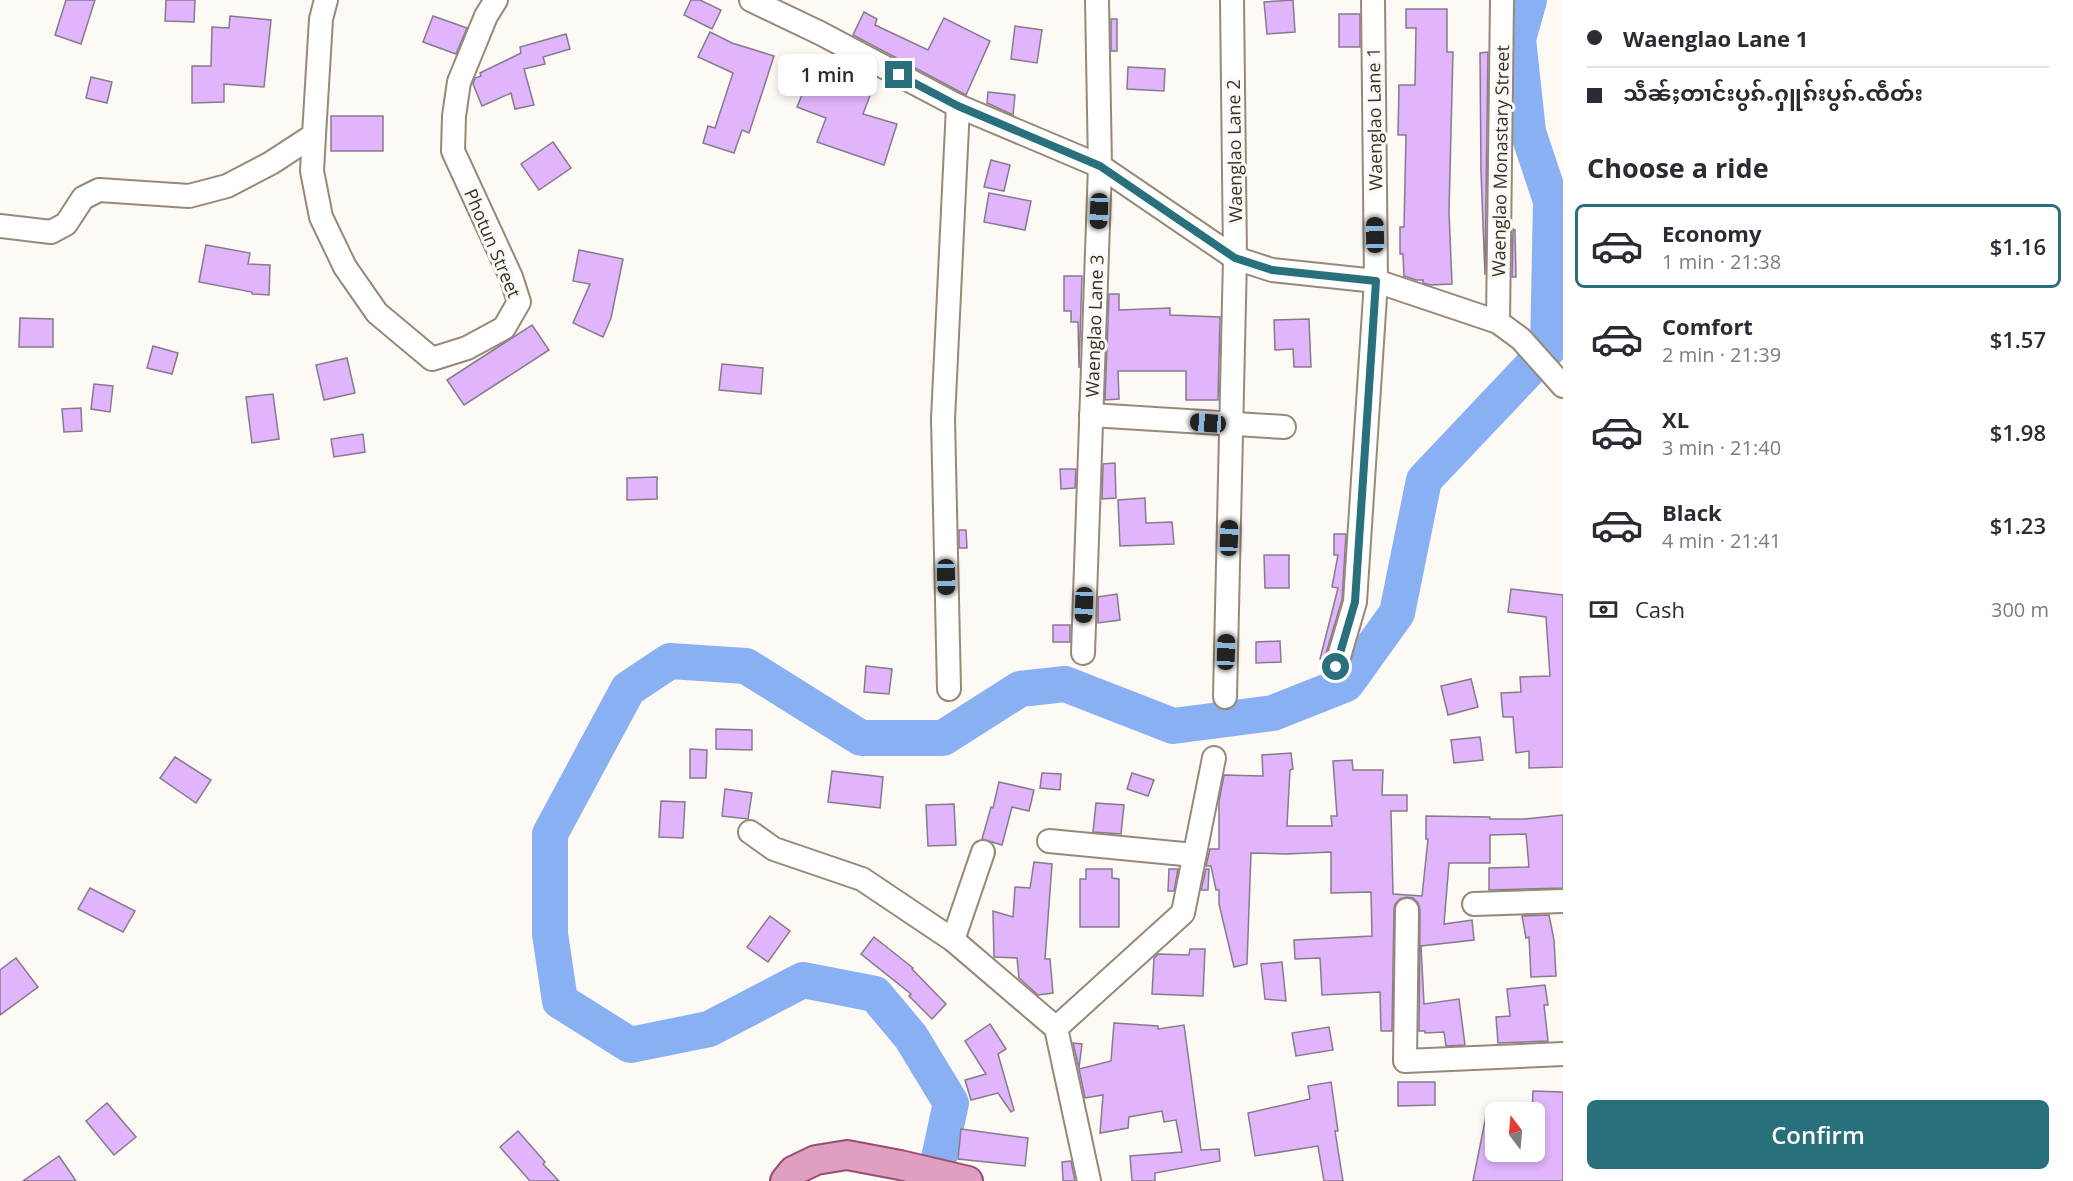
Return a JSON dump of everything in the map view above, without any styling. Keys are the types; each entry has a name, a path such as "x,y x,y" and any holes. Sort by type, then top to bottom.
{"main road":[{"path":"784,1181 793,1171 816,1160 847,1155 968,1181"}],"street":[{"path":"0,226 51,232 66,224 83,198 99,190 189,196 227,186 271,163 314,135 321,19 326,0"},
{"name":"Photun Street","path":"314,135 312,171 321,217 345,267 376,313 432,359 467,348 504,328 519,302 511,277 453,151 454,116 459,82 486,16 496,0"},
{"path":"751,0 820,33 958,106 1100,166 1235,258 1272,270 1376,281 1498,322 1521,339 1563,386"},
{"name":"Waenglao Lane 3","path":"1083,653 1100,166 1097,0"},
{"name":"Waenglao Lane 2","path":"1225,697 1235,258 1232,0"},
{"name":"Waenglao Lane 1","path":"1336,667 1355,602 1376,281 1373,0"},
{"name":"Waenglao Monastary Street","path":"1498,322 1502,0"},
{"path":"949,689 943,419 958,106"},
{"path":"1091,415 1284,427"},
{"path":"1056,1028 1183,913 1214,758"},
{"path":"750,832 774,849 862,879 953,940 1056,1028 1089,1181"},
{"path":"1049,841 1194,855"},
{"path":"953,940 983,852"},
{"path":"1474,904 1563,901"},
{"path":"1407,910 1405,1061 1563,1054"}],"building":[{"path":"66,0 95,0 81,44 55,35"},
{"path":"166,0 195,0 194,22 165,21"},
{"path":"691,0 700,0 721,10 712,29 684,15"},
{"path":"1293,0 1295,32 1267,34 1264,2"},
{"path":"1406,9 1447,9 1447,52 1453,52 1449,212 1452,284 1430,285 1423,283 1423,280 1404,276 1403,254 1400,254 1400,227 1404,227 1406,135 1398,135 1399,85 1415,85 1416,28 1406,28"},
{"path":"864,12 877,19 875,25 928,50 944,18 990,41 966,95 853,35"},
{"path":"1339,14 1360,14 1360,47 1339,47"},
{"path":"230,16 271,20 264,87 224,84 224,102 192,103 192,66 211,66 212,27 229,28"},
{"path":"433,16 467,28 456,54 423,42"},
{"path":"1111,19 1117,19 1117,51 1111,51"},
{"path":"1015,26 1042,30 1037,63 1011,59"},
{"path":"710,32 732,43 774,56 749,133 742,130 734,153 703,143 708,126 715,128 733,73 698,57"},
{"path":"566,34 570,49 543,57 545,64 524,69 534,105 515,109 511,93 482,106 473,84 475,78 481,76 480,73 521,53 520,47"},
{"path":"1488,52 1485,275 1480,53"},
{"path":"1128,67 1165,69 1164,91 1127,89"},
{"path":"91,77 112,82 107,103 86,98"},
{"path":"816,79 836,89 839,82 871,93 863,114 897,124 884,165 817,142 826,118 797,107 808,80 815,82"},
{"path":"988,92 1015,95 1013,115 987,103"},
{"path":"331,116 383,116 383,151 331,151"},
{"path":"553,142 571,168 539,190 521,164"},
{"path":"991,160 1010,165 1004,191 984,187"},
{"path":"989,193 1031,201 1025,230 984,222"},
{"path":"1513,229 1515,230 1516,277 1512,277"},
{"path":"206,245 250,253 248,264 270,265 269,295 252,294 252,292 199,282"},
{"path":"579,250 623,259 611,318 603,337 573,323 590,284 573,281"},
{"path":"1064,276 1082,276 1079,368 1078,322 1071,322 1071,311 1064,311"},
{"path":"1109,294 1119,294 1119,310 1170,308 1170,315 1220,317 1218,400 1186,400 1186,371 1118,371 1119,399 1105,400"},
{"path":"20,318 53,319 53,347 19,347"},
{"path":"1309,319 1311,367 1294,367 1293,349 1275,350 1274,320"},
{"path":"532,325 549,350 464,405 447,380"},
{"path":"153,346 178,353 172,374 147,368"},
{"path":"347,358 355,393 324,400 316,365"},
{"path":"722,364 763,368 761,394 719,390"},
{"path":"94,384 113,386 110,412 91,409"},
{"path":"273,394 279,439 252,443 246,397"},
{"path":"81,408 82,431 64,432 62,409"},
{"path":"363,434 365,452 334,457 331,439"},
{"path":"1115,463 1116,498 1102,499 1103,464"},
{"path":"1060,469 1076,469 1075,488 1061,489"},
{"path":"657,477 657,499 627,500 627,478"},
{"path":"1145,498 1146,523 1172,522 1174,544 1120,546 1118,500"},
{"path":"959,530 966,530 967,548 959,548"},
{"path":"1334,534 1346,534 1342,600 1324,660 1320,659 1338,588 1332,587 1338,555 1334,555"},
{"path":"1264,555 1289,555 1289,588 1265,588"},
{"path":"1511,589 1563,595 1563,767 1529,768 1529,751 1516,753 1513,717 1503,717 1501,693 1521,692 1520,677 1550,676 1546,617 1508,612"},
{"path":"1117,594 1120,620 1098,623 1098,597"},
{"path":"1053,625 1070,625 1070,642 1053,642"},
{"path":"1280,641 1281,662 1256,663 1256,642"},
{"path":"866,666 892,669 889,694 864,692"},
{"path":"1471,679 1478,707 1448,715 1441,686"},
{"path":"716,729 752,730 752,750 716,749"},
{"path":"1480,737 1483,760 1454,763 1451,740"},
{"path":"690,749 707,750 706,778 690,778"},
{"path":"1291,753 1293,769 1290,770 1287,826 1332,826 1331,816 1337,816 1333,761 1352,760 1353,770 1383,770 1382,795 1407,795 1407,811 1391,811 1393,894 1422,896 1428,839 1426,839 1426,816 1525,819 1563,815 1563,888 1489,890 1489,868 1529,867 1526,834 1490,835 1490,863 1449,863 1444,924 1472,920 1474,940 1421,946 1424,1004 1459,999 1465,1045 1446,1046 1444,1032 1419,1031 1420,910 1413,898 1400,899 1394,909 1392,1031 1381,1031 1380,992 1322,995 1320,958 1295,959 1294,940 1372,936 1371,892 1331,893 1331,852 1251,853 1247,964 1234,967 1219,904 1219,890 1216,890 1211,866 1206,866 1210,849 1219,849 1219,801 1224,775 1263,776 1262,755"},
{"path":"175,757 211,780 196,803 160,778"},
{"path":"832,771 883,777 880,808 828,802"},
{"path":"1042,773 1061,774 1060,790 1040,788"},
{"path":"1132,773 1154,780 1148,796 1127,789"},
{"path":"999,782 1034,790 1029,811 1012,807 1002,845 982,839"},
{"path":"725,789 752,793 748,819 722,816"},
{"path":"661,801 685,802 683,838 659,837"},
{"path":"1096,803 1124,805 1121,834 1093,832"},
{"path":"954,804 956,845 928,846 926,805"},
{"path":"1034,862 1052,864 1045,959 1050,959 1053,993 1038,995 1019,978 1017,958 994,957 993,911 1013,917 1015,887 1030,888"},
{"path":"1086,869 1112,869 1112,878 1119,879 1119,927 1080,927 1080,879 1086,879"},
{"path":"1169,869 1178,869 1174,891 1168,891"},
{"path":"1206,869 1209,869 1208,890 1201,890"},
{"path":"90,888 135,911 123,932 78,909"},
{"path":"1549,915 1554,940 1556,976 1531,977 1529,937 1526,938 1522,916"},
{"path":"770,916 790,931 768,962 747,947"},
{"path":"874,937 913,968 946,1004 932,1019 909,996 911,994 861,954"},
{"path":"1190,949 1205,949 1203,996 1152,994 1154,958 1158,954 1189,955"},
{"path":"16,958 38,987 0,1015 0,970"},
{"path":"1282,962 1286,1001 1265,999 1261,964"},
{"path":"1545,985 1548,1005 1544,1005 1548,1041 1498,1043 1496,1017 1510,1016 1507,989"},
{"path":"1114,1023 1158,1026 1158,1029 1184,1025 1201,1150 1219,1149 1220,1161 1155,1173 1155,1181 1132,1181 1130,1156 1182,1152 1176,1120 1164,1122 1162,1111 1129,1117 1128,1128 1100,1133 1103,1095 1085,1098 1079,1069 1111,1061"},
{"path":"990,1024 1006,1049 998,1054 1014,1110 1011,1112 998,1093 971,1100 965,1080 986,1074 965,1041"},
{"path":"1329,1027 1333,1050 1296,1056 1292,1033"},
{"path":"1073,1043 1082,1044 1079,1068"},
{"path":"1331,1082 1338,1131 1335,1131 1343,1181 1324,1181 1318,1146 1255,1156 1248,1113 1310,1099 1308,1086"},
{"path":"1398,1082 1435,1082 1435,1105 1398,1106"},
{"path":"1533,1091 1563,1092 1563,1181 1473,1181 1485,1121 1485,1162 1545,1162 1545,1102 1532,1102"},
{"path":"107,1103 136,1137 114,1155 86,1121"},
{"path":"961,1129 1028,1138 1025,1166 958,1159"},
{"path":"518,1131 559,1181 530,1181 500,1147"},
{"path":"59,1156 76,1181 23,1181"},
{"path":"1071,1161 1075,1181 1063,1181 1062,1162"}],"waterway":[{"path":"934,1181 951,1103 911,1037 875,994 803,980 709,1029 630,1045 560,1001 550,934 550,834 628,689 670,661 746,666 861,738 943,738 1020,689 1065,684 1173,726 1273,713 1346,684 1397,613 1424,480 1548,349 1551,201 1528,132 1518,39 1529,0"}],"route":[{"path":"899,75 958,106 1100,166 1235,258 1272,270 1376,281 1355,602 1336,667"}]}
